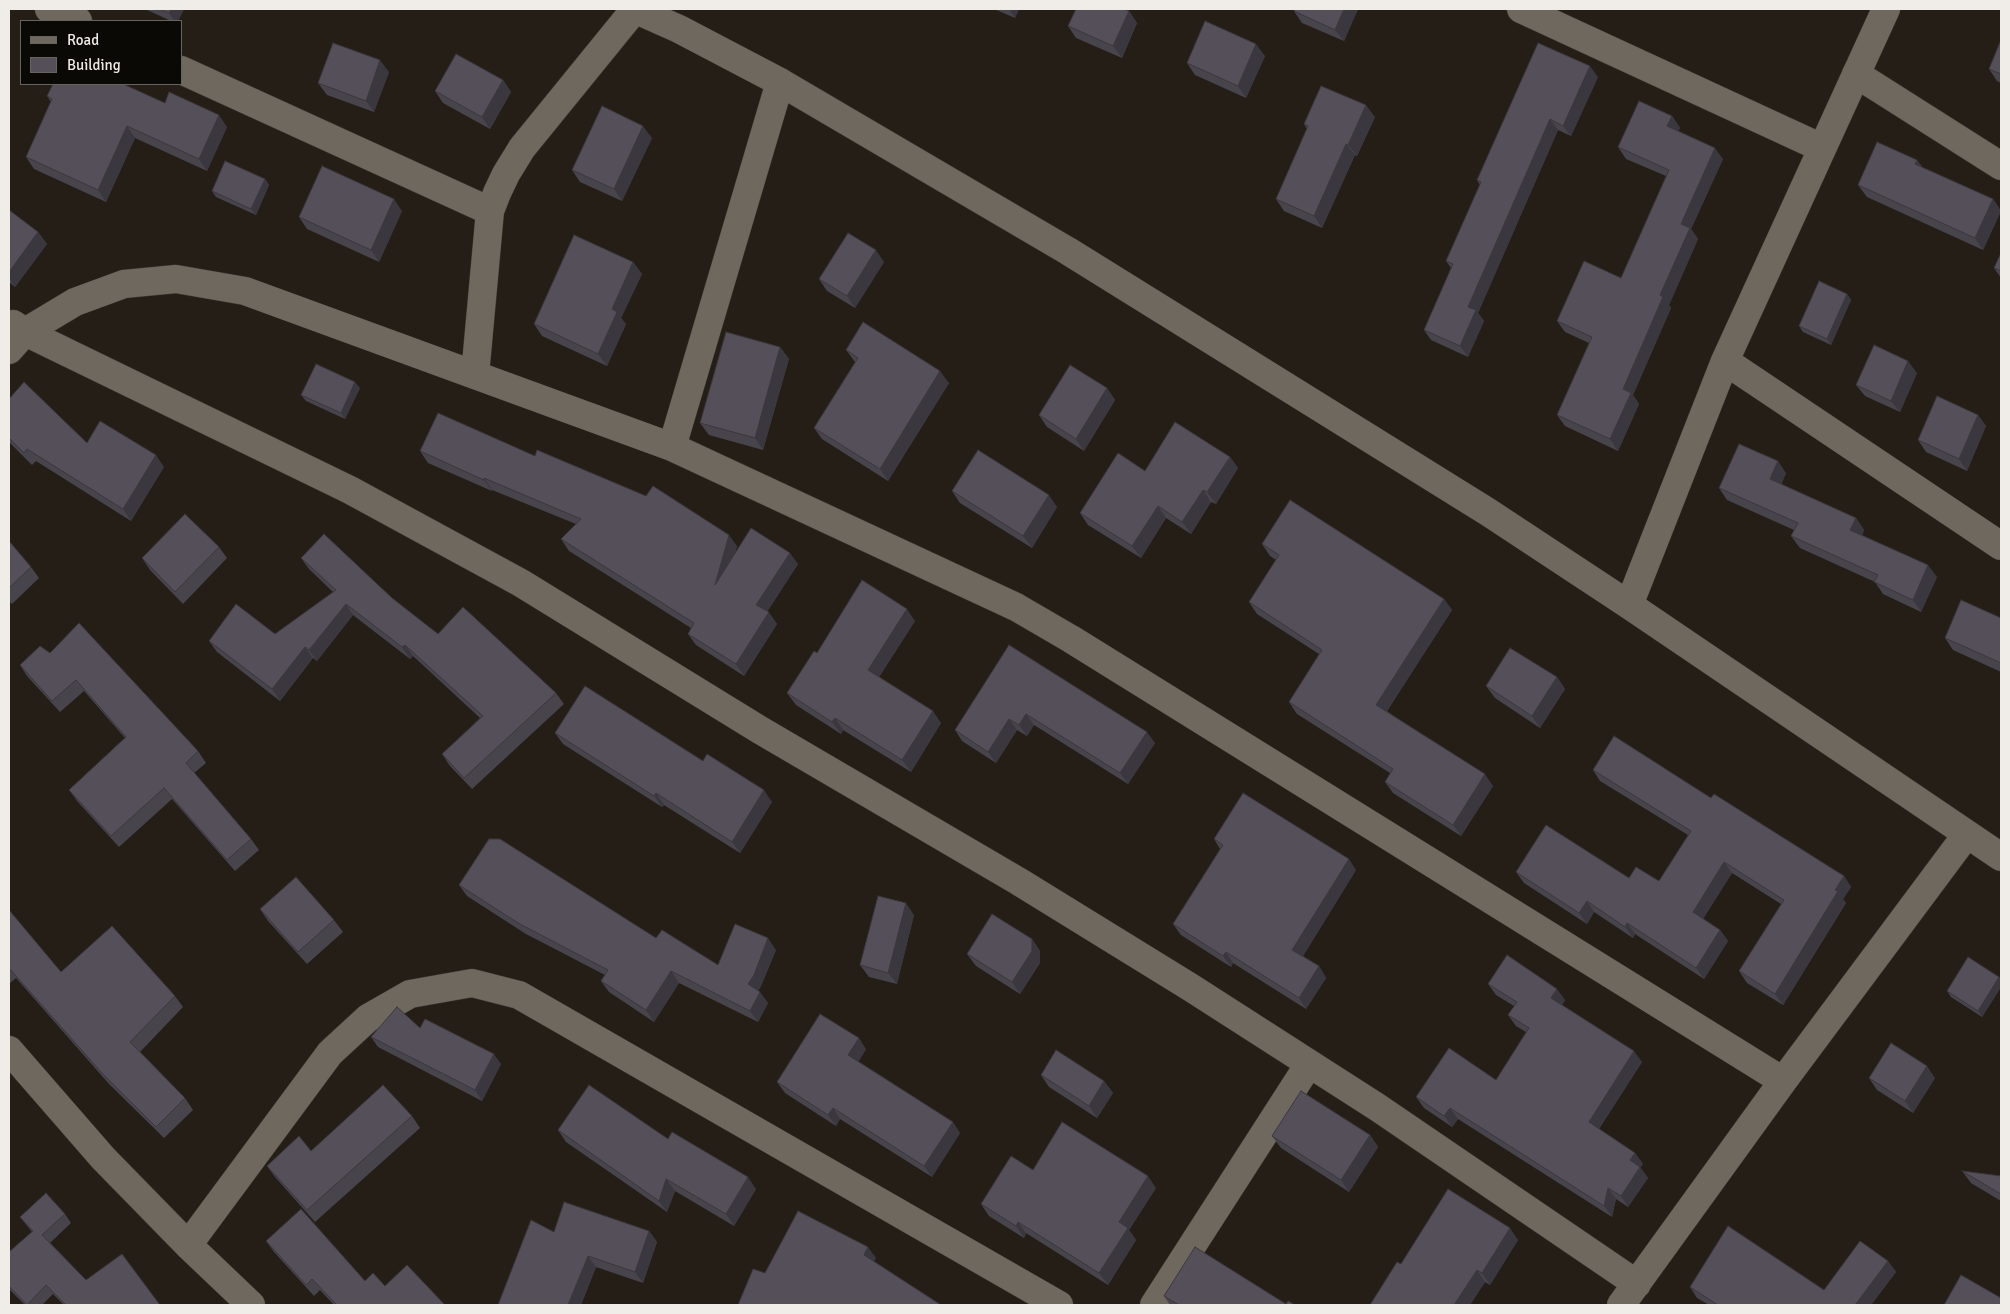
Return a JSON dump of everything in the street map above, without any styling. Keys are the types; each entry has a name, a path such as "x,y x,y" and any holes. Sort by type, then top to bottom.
{"street":[{"path":"49,9 76,20"},
{"path":"475,376 490,211 506,174 522,148 635,9 683,19 780,82 1077,257 1488,512 1629,605 2001,857"},
{"path":"1521,9 1822,148"},
{"path":"1629,605 1725,361 1886,9"},
{"path":"182,70 490,211"},
{"path":"1856,74 2001,166"},
{"path":"672,447 780,82"},
{"path":"14,334 75,302 124,284 176,279 245,291 672,447 1016,607 1783,1081"},
{"path":"14,334 350,490 521,583 760,730 1018,881 1377,1107 1637,1284"},
{"path":"1725,361 2001,546"},
{"path":"1622,1305 1783,1081 1967,834"},
{"path":"188,1245 330,1053 368,1018 410,994 472,983 519,995 1059,1305"},
{"path":"9,1050 103,1158 188,1245 251,1305"},
{"path":"1154,1305 1309,1064"}],"building":[{"path":"160,9 171,9 169,13"},
{"path":"1076,9 1123,9 1129,11 1113,46 1068,26"},
{"path":"1295,9 1344,9 1335,30 1294,11"},
{"path":"1205,21 1256,44 1238,86 1187,63"},
{"path":"2001,40 2001,74 1989,69"},
{"path":"333,43 380,60 366,101 318,83"},
{"path":"1538,43 1590,66 1563,126 1550,119 1468,307 1476,310 1460,346 1424,330 1453,264 1446,261 1481,182 1477,180"},
{"path":"456,54 503,80 482,117 435,91"},
{"path":"52,85 125,85 165,103 169,92 219,115 199,159 127,126 98,190 26,157 52,99 47,96"},
{"path":"1321,86 1366,105 1348,145 1346,144 1314,216 1276,199 1308,126 1304,124"},
{"path":"1639,101 1672,116 1667,126 1715,148 1681,224 1690,228 1660,295 1663,297 1623,389 1631,393 1610,439 1557,415 1592,337 1557,321 1584,261 1621,278 1669,170 1618,147"},
{"path":"602,106 643,126 614,189 572,170"},
{"path":"1877,142 1917,160 1915,164 1993,199 1975,238 1858,185"},
{"path":"225,161 265,179 251,209 212,191"},
{"path":"322,166 394,199 371,250 299,217"},
{"path":"9,210 38,232 9,272"},
{"path":"848,233 876,250 847,296 819,279"},
{"path":"574,235 633,262 612,309 617,312 598,354 534,324"},
{"path":"2001,253 2001,271 1994,268"},
{"path":"1819,281 1847,294 1827,339 1799,326"},
{"path":"863,322 940,371 880,469 814,428 858,358 846,350"},
{"path":"726,332 780,347 755,438 700,423"},
{"path":"1874,345 1908,361 1891,401 1856,385"},
{"path":"316,364 355,382 341,413 301,395"},
{"path":"1070,365 1107,388 1076,439 1039,415"},
{"path":"24,382 87,443 100,421 156,455 123,509 27,449 24,453 9,438 9,399"},
{"path":"1937,396 1978,415 1959,459 1918,440"},
{"path":"438,413 535,456 537,450 646,496 653,486 729,535 715,585 751,528 790,553 756,605 769,612 736,664 688,634 694,623 561,539 581,519 484,478 484,480 420,451"},
{"path":"1175,422 1230,457 1207,492 1203,490 1182,522 1158,506 1132,546 1080,513 1118,453 1145,471"},
{"path":"1739,444 1778,461 1770,479 1856,518 1850,530 1928,565 1913,600 1874,582 1878,575 1791,536 1798,523 1719,488"},
{"path":"978,450 1049,495 1023,536 952,491"},
{"path":"1290,500 1444,599 1376,705 1485,774 1453,825 1385,782 1393,769 1289,702 1322,650 1249,602 1279,555 1262,544"},
{"path":"185,514 219,547 175,592 142,558"},
{"path":"324,534 392,598 438,634 463,607 556,693 464,778 442,754 483,716 405,645 402,647 346,604 309,650 305,647 272,689 209,641 236,604 275,634 336,590 301,558"},
{"path":"9,541 31,567 9,588"},
{"path":"862,580 907,609 868,670 933,711 902,760 835,718 832,722 787,693 814,651 817,653"},
{"path":"1961,600 2001,618 2001,663 1945,638"},
{"path":"79,623 198,751 186,763 251,839 227,860 164,788 111,836 69,790 126,737 76,680 52,701 20,665 40,646 50,653"},
{"path":"1009,645 1147,732 1120,773 1026,714 1019,725 1009,719 988,752 955,730"},
{"path":"1510,648 1557,677 1532,716 1486,686"},
{"path":"585,686 703,761 707,754 764,790 732,842 656,793 654,796 555,733"},
{"path":"1614,736 1711,798 1714,794 1844,876 1835,890 1838,891 1775,994 1739,971 1784,900 1724,862 1693,912 1720,930 1696,968 1627,923 1625,927 1587,901 1579,913 1516,872 1546,825 1629,878 1636,867 1659,881 1691,831 1593,770"},
{"path":"1243,793 1349,859 1292,950 1319,966 1299,998 1226,952 1223,956 1173,924 1223,845 1214,839"},
{"path":"489,839 500,839 656,938 662,930 718,965 735,924 768,938 754,975 748,984 760,992 750,1011 671,971 646,1010 601,981 608,970 518,923 459,885"},
{"path":"296,877 334,920 298,952 260,909"},
{"path":"878,896 906,903 888,973 860,965"},
{"path":"9,910 61,972 112,926 175,996 130,1042 185,1098 156,1127 101,1072 9,968"},
{"path":"992,914 1032,939 1032,951 1012,982 967,954"},
{"path":"1507,955 1557,989 1551,998 1634,1051 1589,1122 1635,1153 1630,1160 1640,1167 1621,1196 1608,1188 1604,1206 1450,1108 1444,1116 1416,1097 1449,1048 1496,1080 1529,1028 1508,1015 1517,1002 1488,984"},
{"path":"1968,957 1999,977 1978,1011 1947,991"},
{"path":"397,1007 420,1028 425,1019 494,1054 475,1090 371,1037"},
{"path":"820,1014 859,1038 848,1055 953,1122 924,1166 833,1108 828,1115 777,1082"},
{"path":"1891,1043 1927,1066 1905,1101 1869,1078"},
{"path":"1056,1050 1104,1081 1089,1106 1041,1075"},
{"path":"383,1085 412,1116 307,1210 267,1166 299,1136 311,1151"},
{"path":"589,1085 668,1139 672,1132 748,1177 726,1214 666,1179 659,1201 558,1130"},
{"path":"1301,1091 1370,1135 1341,1180 1272,1136"},
{"path":"1062,1122 1148,1176 1119,1222 1128,1228 1099,1273 1018,1222 1016,1226 981,1204 1011,1156 1033,1170"},
{"path":"1962,1171 2001,1176 2001,1194"},
{"path":"1448,1189 1510,1228 1482,1273 1477,1270 1454,1305 1370,1305 1397,1262 1401,1264"},
{"path":"46,1193 65,1214 42,1235 86,1280 122,1254 160,1305 66,1305 46,1285 27,1305 9,1286 9,1252 33,1231 20,1217"},
{"path":"564,1202 649,1231 635,1272 588,1256 568,1305 498,1305 531,1220 554,1232"},
{"path":"301,1209 365,1281 373,1273 385,1286 407,1265 445,1305 337,1305 312,1279 306,1285 266,1241"},
{"path":"798,1211 868,1247 864,1255 941,1305 738,1305 753,1269 765,1273"},
{"path":"1728,1226 1824,1290 1860,1241 1888,1261 1855,1305 1718,1305 1690,1287"},
{"path":"1195,1247 1286,1304 1288,1301 1295,1305 1179,1305 1164,1296"},
{"path":"1961,1275 2001,1298 2001,1305 1944,1305"}]}
